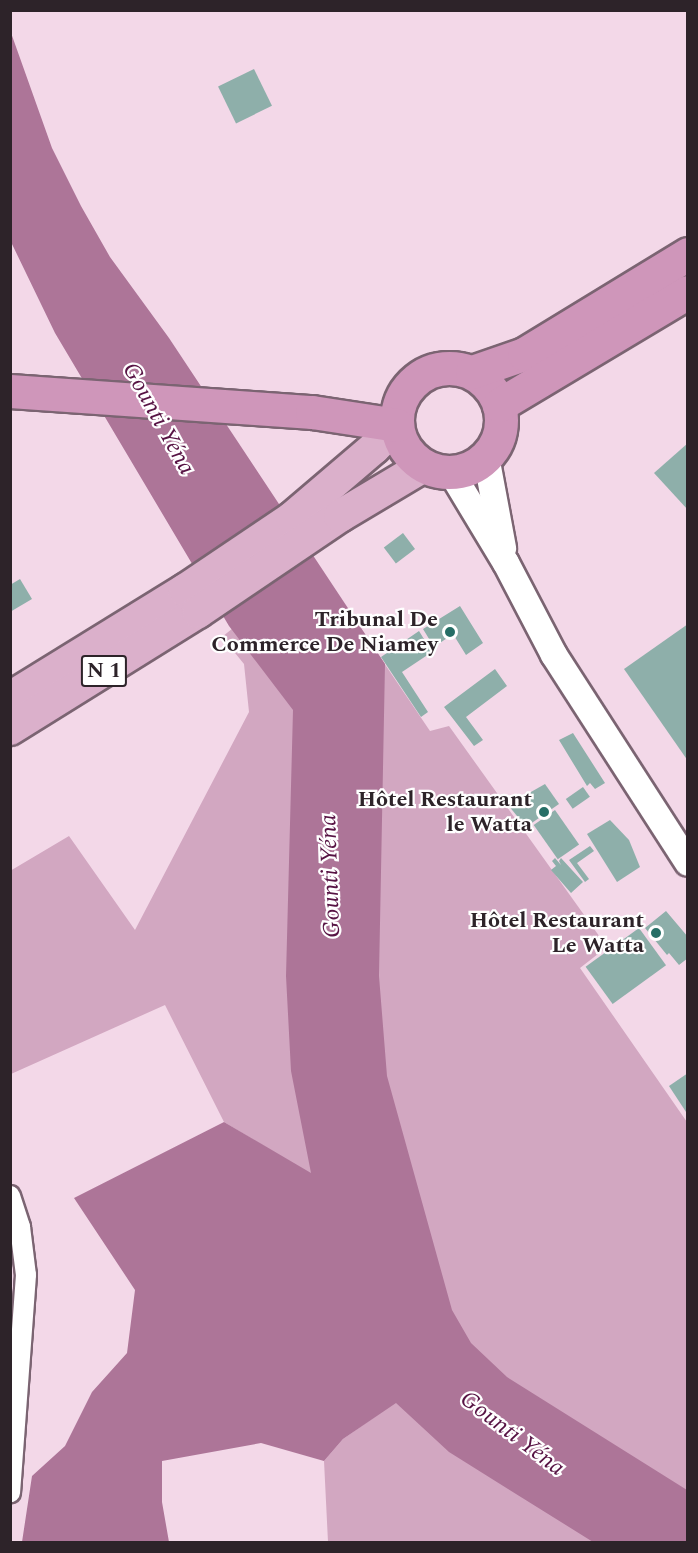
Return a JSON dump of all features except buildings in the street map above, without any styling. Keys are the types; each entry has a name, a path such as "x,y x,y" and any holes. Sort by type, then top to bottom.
{"highway":[{"path":"472,372 524,354 687,254"},
{"path":"499,405 687,292"},
{"path":"458,368 472,372 493,392 499,405 500,432 486,456 470,467 438,469 405,448 399,411 419,376 431,370 458,368"},
{"path":"23,392 312,412 399,411"}],"main road":[{"path":"191,601 299,529 374,448 399,411"},
{"path":"299,529 340,516 438,469"},
{"name":"N 1","path":"10,698 191,601"},
{"name":"N 1","path":"10,729 191,601"}],"street":[{"path":"486,456 506,563"},
{"path":"438,469 506,563 554,655 687,863"},
{"path":"10,1196 20,1227 26,1275 10,1492"}],"shaded area":[{"path":"315,561 430,731 449,726 607,947 580,968 687,1122 687,1542 328,1542 324,1461 343,1439 396,1402 311,1174 224,1122 165,1005 11,1074 10,871 69,836 135,930 249,712 244,664 222,637"}],"water":[{"name":"Gounti Yéna","path":"10,30 52,148 110,257 169,338 385,664 379,976 387,1076 452,1310 471,1343 507,1377 687,1490 687,1542 593,1542 449,1452 396,1403 343,1439 324,1461 261,1443 162,1461 162,1502 169,1542 22,1542 32,1476 65,1446 92,1392 127,1353 135,1290 74,1198 224,1122 311,1173 291,1071 286,976 293,710 229,626 55,333 11,242"}],"place":[{"name":"Tribunal De Commerce De Niamey","path":"450,632"},
{"name":"Hôtel Restaurant le Watta","path":"544,812"},
{"name":"Hôtel Restaurant Le Watta","path":"656,933"}]}
